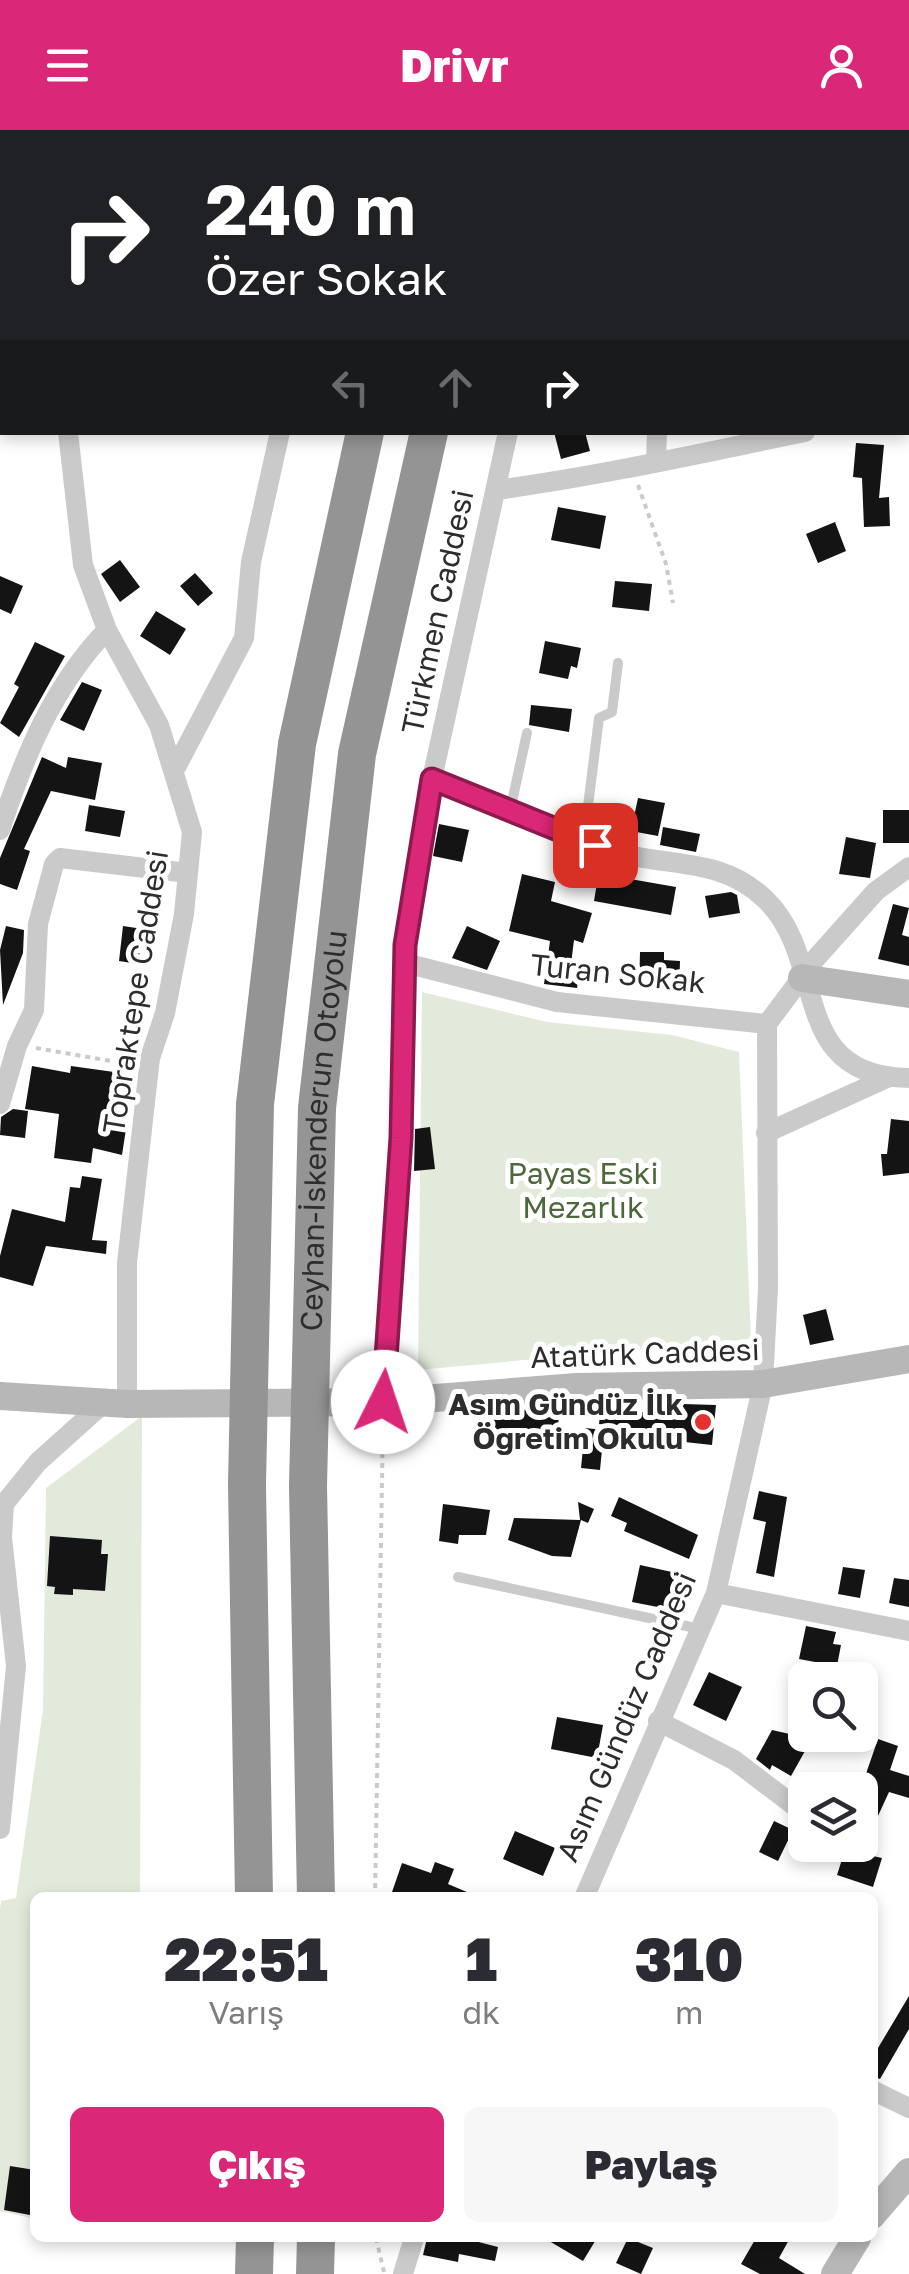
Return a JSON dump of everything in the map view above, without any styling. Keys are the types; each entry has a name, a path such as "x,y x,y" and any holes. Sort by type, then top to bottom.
{"highway":[{"name":"Ceyhan-İskenderun Otoyolu","path":"254,1892 247,1485 255,1104 296,744 364,435"},
{"name":"Ceyhan-İskenderun Otoyolu","path":"316,1892 308,1486 316,1108 357,754 429,435"},
{"path":"254,2274 255,2242"},
{"path":"315,2274 316,2242"}],"street":[{"path":"174,771 244,638 251,562 279,435"},
{"name":"Türkmen Caddesi","path":"383,1402 401,1138 405,963 432,779 507,435"},
{"path":"656,461 657,435"},
{"path":"496,490 594,477 790,435"},
{"name":"Topraktepe Caddesi","path":"72,436 84,566 108,630 159,724 192,832 165,1013 150,1058 127,1263 117,1402"},
{"path":"0,830 14,788 66,677 108,630"},
{"path":"432,779 631,856 696,863 750,884 788,926 802,978 845,1064 864,1074 899,1078"},
{"path":"0,1104 17,1046 34,1010 38,924 60,858 188,872"},
{"path":"768,1024 876,891 909,868"},
{"name":"Turan Sokak","path":"405,963 557,1002 768,1024"},
{"path":"802,978 909,994"},
{"name":"Asım Gündüz Caddesi","path":"587,1892 716,1593 763,1384 768,1024"},
{"path":"766,1133 899,1078"},
{"name":"Atatürk Caddesi","path":"0,1396 117,1402 383,1402 577,1387 763,1384 909,1359"},
{"path":"0,1830 16,1666 1,1537 4,1504 38,1462 117,1402"},
{"path":"716,1593 909,1631"},
{"path":"658,1721 734,1760 788,1801"},
{"path":"878,2093 909,2108"},
{"path":"878,2208 909,2172"},
{"path":"402,2274 413,2242"},
{"path":"835,2274 855,2242"}],"lane":[{"path":"584,838 599,718 612,712 618,663"},
{"path":"510,811 526,733"},
{"path":"458,1577 700,1629"}],"path":[{"path":"632,467 666,564 674,603"},
{"path":"17,1046 111,1061 150,1058"},
{"path":"375,1892 383,1402"},
{"path":"377,2242 384,2274"}],"green space":[{"name":"Payas Eski Mezarlık","path":"422,992 547,1022 672,1035 739,1052 751,1339 418,1370"},
{"path":"142,1416 140,1892 30,1892 30,2218 0,2211 0,1910 1,1901 16,1898 43,1710 46,1488"}],"building":[{"path":"555,435 586,435 590,451 561,459"},
{"path":"856,443 884,445 879,498 889,497 890,526 864,527 862,478 853,477"},
{"path":"558,507 606,516 600,549 551,540"},
{"path":"835,522 846,551 818,563 806,534"},
{"path":"120,560 140,587 120,602 101,574"},
{"path":"195,573 213,593 198,606 180,586"},
{"path":"0,576 23,586 11,614 0,609"},
{"path":"615,581 652,584 649,611 612,607"},
{"path":"156,611 186,629 170,655 140,636"},
{"path":"545,641 581,648 577,668 571,666 568,679 539,673"},
{"path":"35,642 65,656 19,737 0,723 19,687 14,684"},
{"path":"82,682 102,690 84,731 60,720"},
{"path":"531,705 572,709 569,732 529,725"},
{"path":"42,757 66,768 68,757 102,763 95,800 51,791 24,849 30,851 17,890 0,884 0,858"},
{"path":"638,798 665,803 658,836 631,831"},
{"path":"89,805 125,811 120,837 85,831"},
{"path":"883,810 909,810 909,843 883,843"},
{"path":"439,824 469,830 462,862 433,856"},
{"path":"663,827 700,834 696,852 660,845"},
{"path":"846,837 876,843 870,878 839,874"},
{"path":"522,874 555,882 551,901 592,913 583,943 574,940 570,972 579,973 577,988 544,984 550,941 509,931"},
{"path":"613,876 676,887 671,915 594,901 597,883 611,886"},
{"path":"731,892 737,895 740,913 709,918 705,896"},
{"path":"893,904 909,908 902,935 909,937 909,966 878,959"},
{"path":"6,926 24,930 23,953 3,1005 0,950"},
{"path":"123,926 143,929 138,964 119,961"},
{"path":"467,926 500,941 487,970 452,958"},
{"path":"640,952 664,952 664,960 680,961 679,991 639,990"},
{"path":"32,1066 70,1073 71,1066 114,1072 109,1113 128,1116 122,1155 93,1148 91,1163 54,1158 59,1114 25,1109"},
{"path":"13,1109 28,1111 25,1138 0,1135 1,1117"},
{"path":"891,1119 909,1121 909,1173 883,1176 881,1154 887,1154"},
{"path":"430,1127 435,1169 414,1171 415,1129"},
{"path":"82,1176 102,1179 92,1240 107,1241 106,1254 46,1246 33,1286 0,1277 0,1256 12,1209 65,1222 70,1187 80,1188"},
{"path":"826,1309 834,1340 810,1345 803,1315"},
{"path":"651,1403 716,1405 712,1445 648,1438 649,1430 599,1424 601,1407 650,1413"},
{"path":"558,1408 559,1439 477,1440 477,1412"},
{"path":"585,1428 604,1430 600,1470 581,1468"},
{"path":"759,1491 787,1497 774,1577 756,1573 766,1522 753,1519"},
{"path":"619,1497 698,1535 689,1559 624,1531 627,1523 611,1516"},
{"path":"578,1502 594,1509 588,1523 581,1520 571,1557 552,1556 508,1540 514,1518 580,1520"},
{"path":"443,1504 490,1510 486,1535 459,1535 458,1544 439,1541"},
{"path":"50,1536 102,1540 101,1554 108,1554 105,1591 73,1589 73,1595 54,1594 55,1587 47,1586"},
{"path":"640,1565 681,1574 673,1610 632,1602"},
{"path":"843,1567 865,1570 860,1598 838,1594"},
{"path":"894,1578 909,1580 909,1607 889,1603"},
{"path":"806,1626 836,1632 833,1644 841,1645 838,1662 799,1659"},
{"path":"709,1672 742,1687 726,1721 693,1705"},
{"path":"557,1717 603,1725 597,1758 551,1749"},
{"path":"772,1730 788,1734 788,1752 804,1752 793,1772 788,1774 772,1765 770,1770 756,1759"},
{"path":"878,1739 898,1746 890,1770 909,1776 909,1798 889,1792 878,1816 878,1772 867,1772 874,1752 878,1752"},
{"path":"774,1821 788,1828 788,1840 778,1861 759,1852"},
{"path":"515,1831 555,1848 543,1876 503,1859"},
{"path":"878,1857 882,1858 873,1887 837,1875 841,1862 878,1862"},
{"path":"435,1862 454,1869 448,1884 467,1892 392,1892 402,1863 431,1873"},
{"path":"909,1996 909,2029 880,2079 878,2048"},
{"path":"10,2166 30,2169 30,2215 4,2210"},
{"path":"426,2242 479,2242 498,2247 495,2261 459,2254 458,2262 423,2255"},
{"path":"551,2242 595,2242 583,2261"},
{"path":"626,2242 653,2248 641,2274 616,2263"},
{"path":"754,2242 788,2242 779,2258 805,2274 760,2274 741,2264"}],"place":[{"name":"Asım Gündüz İlk Öğretim Okulu","path":"703,1422"}],"route":[{"path":"383,1402 401,1138 405,945 432,779 595,845"}]}
